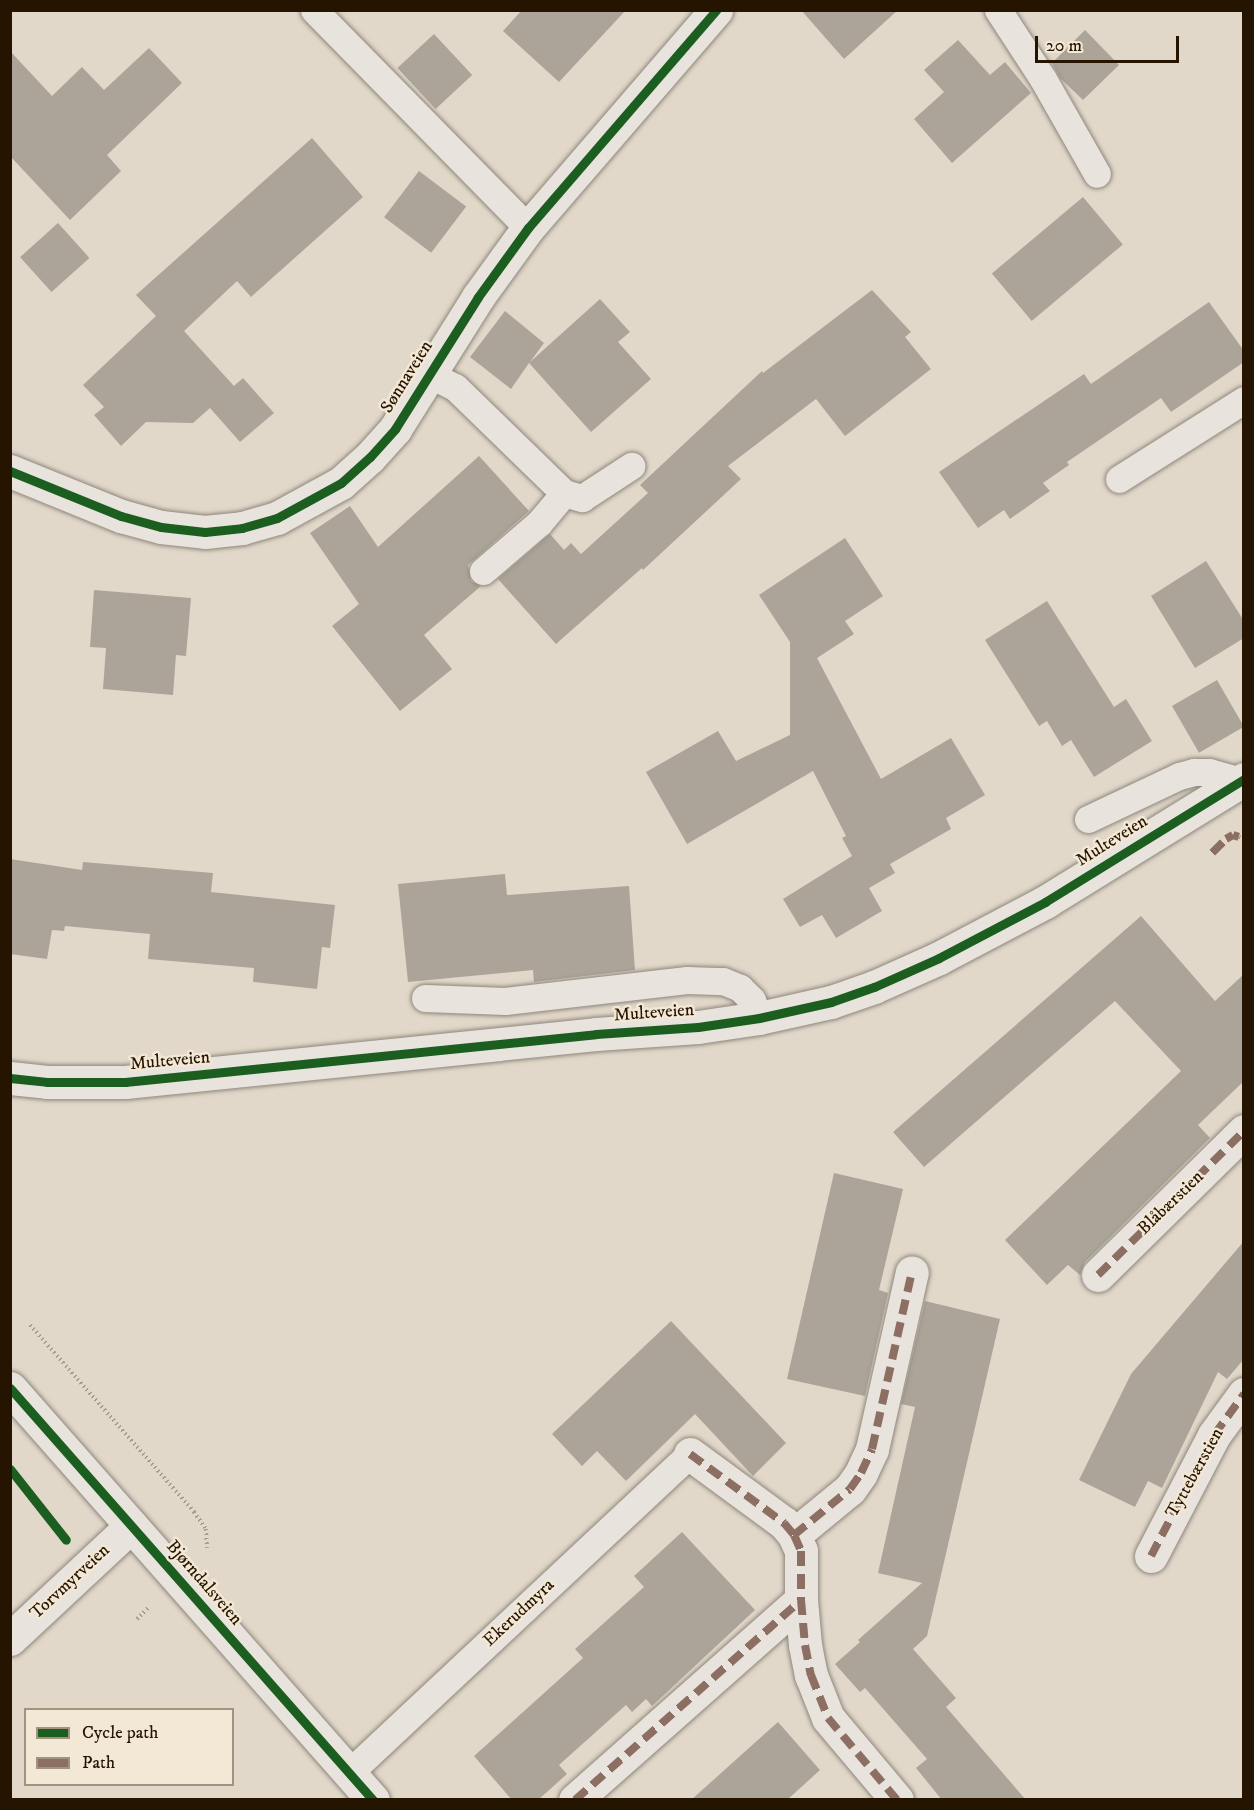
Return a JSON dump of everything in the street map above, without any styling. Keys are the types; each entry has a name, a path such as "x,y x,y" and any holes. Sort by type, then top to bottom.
{"street":[{"name":"Sønnaveien","path":"10,471 121,516 161,527 205,532 242,528 278,518 341,483 370,458 394,429 506,255 716,10"},
{"name":"Multeveien","path":"10,1078 47,1082 125,1082 596,1034 698,1027 759,1018 831,1002 874,987 939,958 1045,902 1242,780"},
{"name":"Blåbærstien","path":"1098,1275 1244,1131"},
{"path":"794,1535 850,1489 861,1473 872,1449 912,1272"},
{"name":"Bjørndalsveien","path":"10,1388 373,1800"},
{"name":"Tyttebærstien","path":"1151,1556 1214,1435 1244,1394"},
{"path":"690,1454 784,1522 794,1535 801,1551 801,1600 811,1675 828,1718 897,1800"},
{"name":"Torvmyrveien","path":"10,1639 131,1526"},
{"path":"575,1800 801,1600"}],"lane":[{"path":"314,10 528,228"},
{"path":"998,10 1043,79 1098,174"},
{"path":"429,374 455,387 564,493 582,498 631,466"},
{"path":"1119,479 1244,400"},
{"path":"483,571 539,523 564,493"},
{"path":"1088,819 1179,776 1194,772 1209,772 1242,780"},
{"path":"424,998 505,1001 687,980 723,981 740,988 752,1000 759,1018"},
{"name":"Ekerudmyra","path":"348,1773 690,1454"}],"path":[{"path":"30,1325 202,1521 208,1539 204,1555"}],"building":[{"path":"522,10 626,10 559,82 503,31"},
{"path":"801,10 898,10 844,59"},
{"path":"1085,30 1119,65 1083,100 1060,78 1052,63"},
{"path":"434,34 472,75 436,109 397,68"},
{"path":"958,40 990,75 1005,62 1031,93 952,163 914,119 944,92 924,70"},
{"path":"149,48 182,83 107,155 121,171 70,220 10,156 10,51 52,96 82,67 104,90"},
{"path":"312,138 363,197 251,297 237,281 184,331 234,386 243,378 274,413 240,442 210,408 193,423 146,422 121,446 94,415 104,407 83,385 156,316 136,295"},
{"path":"419,171 466,207 431,253 384,217"},
{"path":"1083,197 1123,244 1032,321 992,273"},
{"path":"58,223 89,258 52,292 20,257"},
{"path":"872,290 911,332 905,337 931,369 845,436 816,399 728,466 741,479 643,570 642,568 556,644 498,579 550,534 564,550 571,543 581,554 648,493 640,485 762,371 763,373"},
{"path":"600,299 630,332 618,342 651,379 591,432 529,363 511,389 470,357 505,311 544,343 530,362"},
{"path":"1209,302 1244,351 1244,362 1171,412 1161,398 1067,462 1069,465 1043,483 1050,491 1010,519 1004,510 978,528 939,472 1084,374 1091,384"},
{"path":"479,456 529,511 468,565 471,581 481,586 424,635 452,669 400,711 332,626 359,604 310,533 350,506 378,547"},
{"path":"845,538 883,596 845,621 854,634 817,658 881,779 951,738 985,795 946,818 951,829 890,864 895,873 869,888 882,911 836,938 822,915 800,927 783,899 852,856 842,838 846,836 813,771 687,844 646,772 718,731 736,761 790,735 790,642 759,595"},
{"path":"1206,561 1244,621 1244,638 1195,668 1151,596"},
{"path":"94,590 191,598 186,656 176,655 173,695 103,689 106,648 90,647"},
{"path":"1047,601 1114,707 1126,699 1152,741 1094,777 1071,740 1062,746 1047,721 1039,726 985,640"},
{"path":"1217,680 1244,727 1199,753 1172,706"},
{"path":"10,859 82,870 83,862 213,873 211,892 335,905 330,948 322,947 317,989 253,982 254,968 148,959 150,934 65,926 64,931 52,930 47,959 10,954"},
{"path":"505,874 507,895 629,886 635,970 534,982 533,970 408,982 398,884"},
{"path":"1141,916 1215,1001 1244,974 1244,1081 1198,1125 1210,1138 1085,1262 1080,1275 1068,1265 1047,1285 1005,1240 1181,1071 1115,1001 924,1167 893,1132"},
{"path":"834,1173 903,1189 879,1290 888,1293 865,1396 787,1379"},
{"path":"1244,1241 1244,1359 1227,1379 1218,1372 1162,1488 1148,1481 1135,1507 1079,1480 1131,1374"},
{"path":"925,1301 1000,1319 927,1636 913,1649 956,1698 946,1707 1026,1800 942,1800 916,1768 927,1759 865,1688 860,1692 835,1664 860,1642 858,1640 922,1583 878,1573 915,1407 901,1404"},
{"path":"671,1321 786,1443 753,1476 695,1414 626,1481 597,1451 582,1466 552,1434"},
{"path":"682,1532 755,1610 652,1706 646,1699 632,1712 626,1705 559,1765 567,1774 538,1800 512,1800 474,1756 583,1658 575,1649 644,1587 634,1576"},
{"path":"778,1722 820,1770 787,1800 691,1800"}],"marked path":[{"path":"1212,853 1226,839 1233,835 1239,837"},
{"path":"1098,1275 1244,1131"},
{"path":"794,1535 850,1489 861,1473 872,1449 912,1272"},
{"path":"1151,1556 1214,1435 1244,1394"},
{"path":"690,1454 784,1523 794,1535 801,1551 801,1600 805,1645 811,1675 828,1718 897,1800"},
{"path":"575,1800 801,1600"}],"cycle path":[{"path":"10,471 121,516 161,527 205,532 242,528 277,518 341,483 370,457 395,429 478,297 528,228 716,10"},
{"path":"10,1078 47,1082 125,1082 596,1034 698,1027 759,1018 831,1002 874,987 939,958 1045,902 1244,779"},
{"path":"10,1388 373,1800"},
{"path":"10,1469 66,1540"}]}
